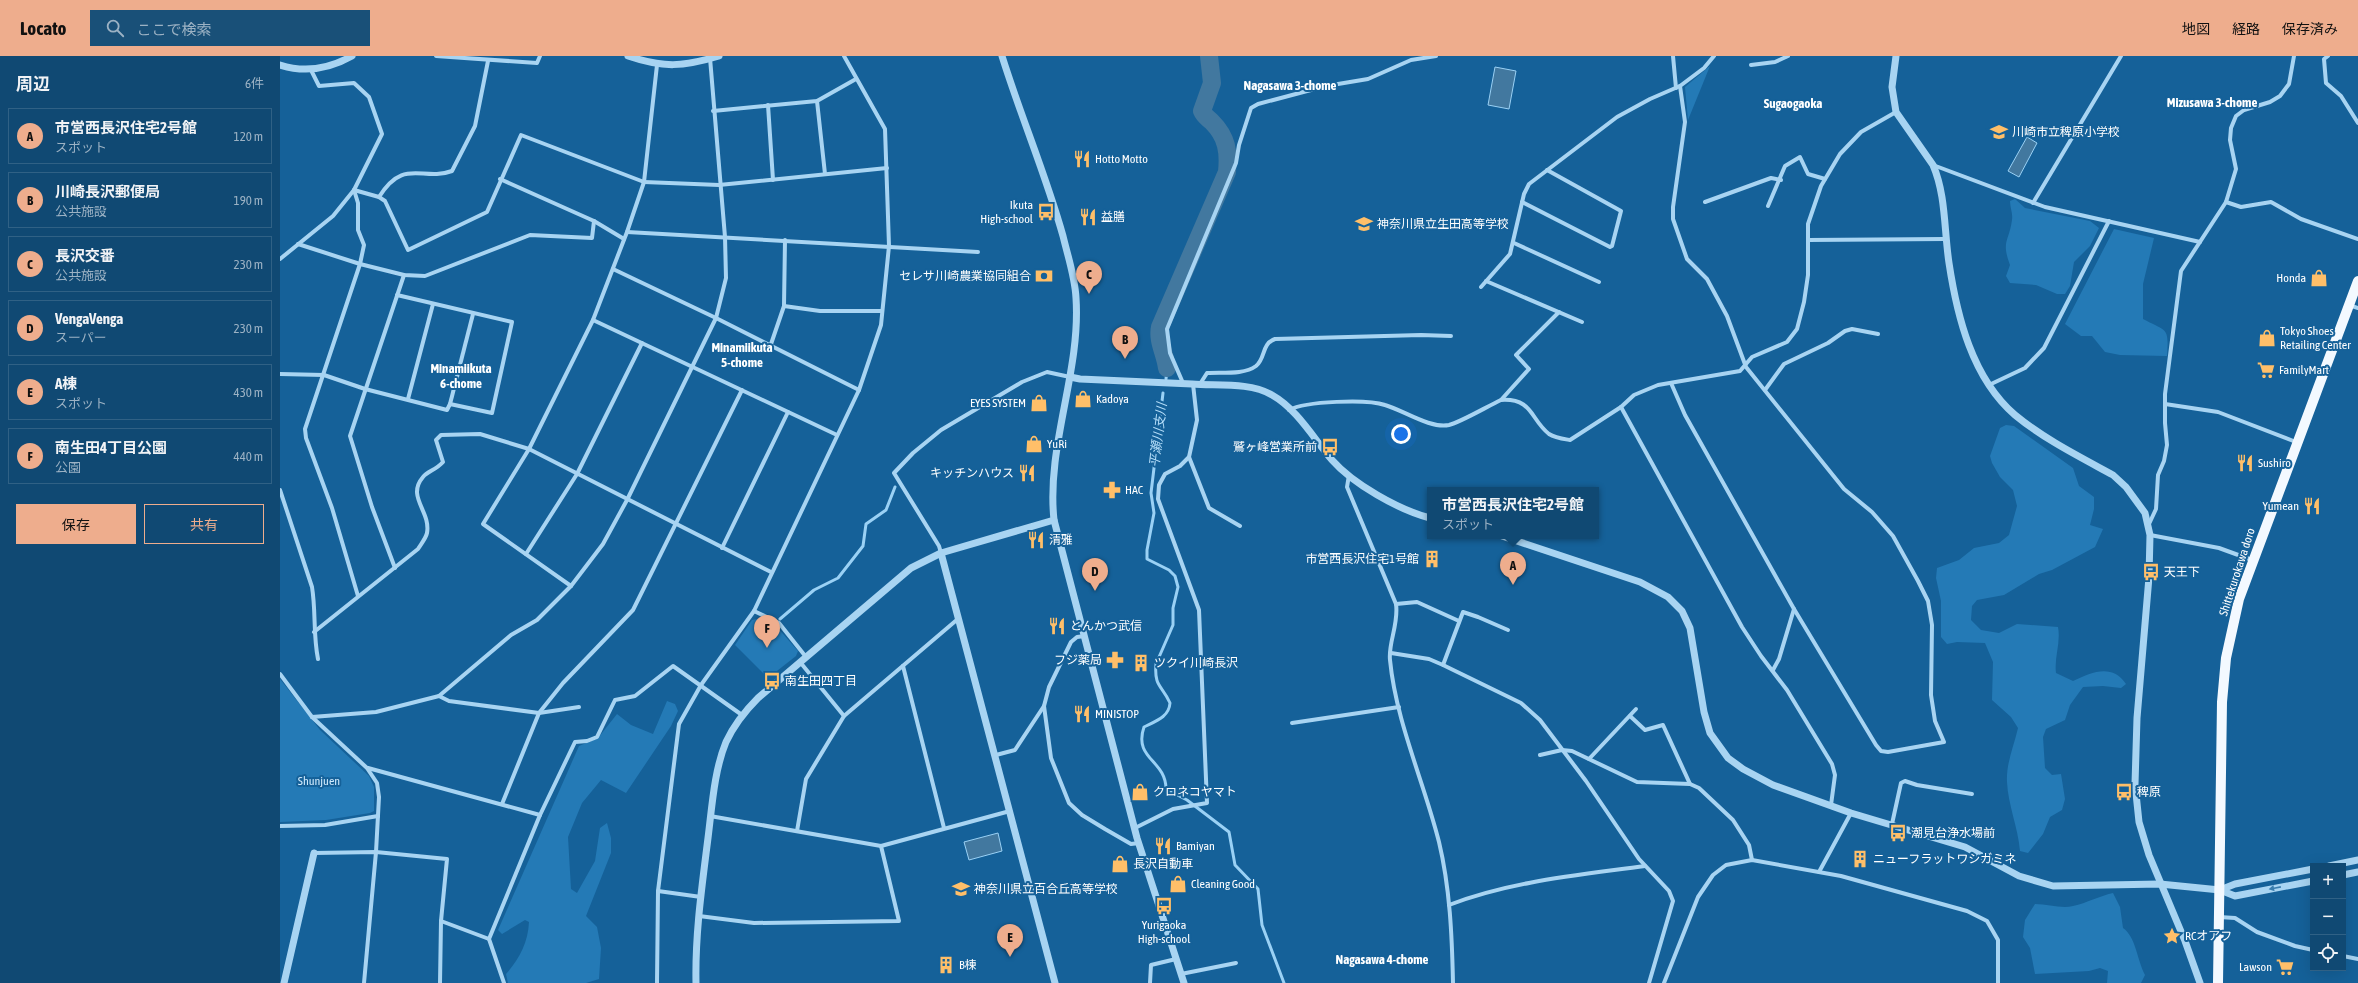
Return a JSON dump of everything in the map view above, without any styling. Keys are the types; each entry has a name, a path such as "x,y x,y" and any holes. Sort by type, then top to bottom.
{"main road":[{"name":"Shittekurokawa doro","path":"2218,983 2223,685 2234,619 2253,560 2296,442 2353,306 2358,280"}],"street":[{"path":"280,65 311,70 332,66 352,56"},
{"path":"436,56 488,61 537,63 540,56"},
{"path":"628,56 657,65 675,66 719,56"},
{"path":"657,983 658,891 676,737 679,724 701,685 754,610 859,390 880,325 889,246 885,129 844,56"},
{"path":"1002,56 1040,164 1073,275 1076,321 1070,377 1055,466 1052,498 1054,520 1086,636 1139,843 1184,983"},
{"path":"1182,383 1170,353 1167,329 1236,163 1239,145 1251,108 1258,104 1326,86 1368,79 1410,58 1436,56"},
{"path":"1671,383 1685,415 1794,608 1876,745 1881,751 1888,752 1944,742 1935,720 1931,696 1932,625 1928,601 1918,580 1893,536 1872,512 1844,489 1746,367 1727,316 1707,279 1687,259 1673,219 1673,207 1685,122 1673,56"},
{"path":"1481,287 1510,254 1514,243 1522,202 1529,184 1616,117 1678,87 1704,68 1714,56"},
{"path":"1751,65 1774,62 1788,56"},
{"path":"1896,56 1892,87 1896,112 1933,165 1941,192 1945,239 1952,279 1962,324 1974,358 1989,385 2015,415 2113,475 2138,501 2148,524 2150,535 2150,577 2137,718 2135,784 2139,822 2160,884 2185,941 2200,983"},
{"path":"2033,203 2121,56"},
{"path":"2148,524 2156,509 2158,475 2164,461 2167,445 2165,404 2181,271 2226,202 2236,169 2230,140 2231,128 2236,116 2244,110 2270,102 2280,96 2289,84 2294,56"},
{"path":"2328,56 2324,59 2326,83 2341,96 2358,123"},
{"path":"312,717 376,712 439,696 510,636 536,620 571,586 603,544 627,500 716,318 726,278 725,237 719,185 710,57"},
{"path":"379,197 385,187 407,172 443,174 452,171 475,126 488,61"},
{"path":"571,586 483,524 529,450 593,320 613,269 644,182 657,65"},
{"path":"280,258 333,216 354,190 382,134 369,97 354,83 319,86 311,70"},
{"path":"713,111 818,101 856,79"},
{"path":"818,101 825,174"},
{"path":"768,105 773,180"},
{"path":"1289,410 1299,405 1362,401 1386,405 1420,420 1448,425 1501,400 1510,399 1521,402 1537,417 1549,434 1570,440 1621,407 1634,395 1658,385 1740,371 1746,367 1752,357 1787,342 1797,330 1808,275 1808,224 1824,180 1840,154 1861,132 1896,112"},
{"path":"354,190 379,197 384,202 408,250 487,212 500,179 521,135 644,182 719,185 887,168"},
{"path":"1768,206 1781,180 1785,166 1800,157 1808,174 1824,180"},
{"path":"1933,165 2033,203 2200,242"},
{"path":"1522,202 1610,247 1612,246 1621,211 1547,170"},
{"path":"1705,202 1771,178 1781,180"},
{"path":"500,179 594,221 624,239"},
{"path":"354,190 358,203 358,230 364,246 360,264 305,429 306,438 332,508 358,596"},
{"path":"2226,202 2241,207 2271,202 2301,219 2358,239"},
{"path":"298,244 360,264 404,275 425,276 530,235 592,238 594,221"},
{"path":"1989,385 2025,368 2044,348 2109,221"},
{"path":"627,232 978,252"},
{"path":"1808,240 1945,239"},
{"path":"770,347 784,306 785,240"},
{"path":"1514,243 1599,282"},
{"path":"613,269 716,318 770,347 859,390"},
{"path":"394,568 372,507 350,436 404,275"},
{"path":"1486,281 1582,322"},
{"path":"397,295 512,322 492,413 450,404"},
{"path":"408,400 433,304"},
{"path":"784,306 820,310 882,311"},
{"path":"1501,400 1529,369 1516,355 1559,312"},
{"path":"280,374 324,375 365,389 447,410 450,404 473,314"},
{"path":"593,320 837,435"},
{"path":"1765,390 1784,364 1828,343 1845,331 1852,330 1878,334"},
{"path":"1240,526 1209,508 1189,457 1196,420 1196,384 1207,373 1240,372 1258,365 1265,347 1270,341 1275,339 1421,335 1451,336"},
{"path":"526,554 577,474 642,343"},
{"path":"1056,983 939,546 894,473 913,453 941,430 1022,382 1047,372 1080,380 1196,384 1257,390 1273,396 1289,410 1332,460 1349,475 1387,499 1427,517"},
{"path":"502,804 539,712 633,610 742,390"},
{"path":"2165,404 2218,412 2296,442"},
{"path":"1621,407 1742,628 1787,690 1832,764 1835,774 1831,805"},
{"path":"722,548 788,412"},
{"path":"314,632 418,549 427,533 427,525 423,511 417,502 416,492 424,476 437,469 443,462 436,440 441,435 480,434 529,450 771,572"},
{"path":"1135,828 1173,809 1183,806 1207,803 1198,610 1158,499 1159,485 1165,474 1180,466 1189,457"},
{"path":"1349,475 1347,487 1396,604 1398,614 1390,659 1399,706 1439,843 1449,905 1453,983"},
{"path":"280,490 312,587 314,600 314,632 318,659"},
{"path":"696,983 695,950 700,897 710,816 719,763 727,742 742,715 758,698 911,568 941,553 1054,520"},
{"path":"2150,535 2219,548 2253,560"},
{"path":"1511,539 1640,582 1668,596 1682,611 1690,628 1704,712 1710,733 1728,758 1755,776 1851,812 1966,847 2019,876 2040,883 2068,887 2160,884 2220,890 2235,896 2310,882"},
{"path":"1396,604 1417,602 1459,621"},
{"path":"1773,670 1779,659 1794,608"},
{"path":"754,610 779,623 806,657"},
{"path":"1443,665 1462,612 1478,616 1508,630"},
{"path":"797,831 806,779 844,716 959,618"},
{"path":"996,755 1015,750 1044,706 1049,687 1071,642 1077,637 1086,636"},
{"path":"1391,653 1429,659 1443,665 1521,703 1540,720 1645,866 1669,891 1673,901 1649,983"},
{"path":"800,662 844,716"},
{"path":"504,983 489,939 540,815 575,742 587,741 597,737 615,700 635,696 673,666 742,715"},
{"path":"903,666 944,828"},
{"path":"280,674 312,717 367,768 377,783 378,816 376,852 364,983"},
{"path":"439,696 449,701 539,712 579,707"},
{"path":"1044,706 1051,758 1070,803 1082,815 1105,829 1131,844 1139,843"},
{"path":"1292,723 1399,706"},
{"path":"1588,759 1636,709"},
{"path":"1630,716 1645,730 1663,725 1690,784"},
{"path":"1540,755 1562,750 1572,751 1637,782 1690,784 1700,788 1734,820 1749,845 1752,860"},
{"path":"367,768 540,815"},
{"path":"1892,824 1901,783 1904,781 1916,785 1972,794"},
{"path":"710,816 881,846 1011,811"},
{"path":"1819,872 1851,812"},
{"path":"280,826 325,825 378,816"},
{"path":"699,916 754,923 899,921 881,846"},
{"path":"284,983 314,853 376,852 447,859 441,921 440,983"},
{"path":"1664,983 1698,898 1713,875 1726,865 1752,860 1819,872 1967,911 1987,921 1998,940 1998,983"},
{"path":"2344,863 2358,860"},
{"path":"1449,905 1472,896 1565,876 1645,866"},
{"path":"2220,890 2235,884 2310,870"},
{"path":"2346,874 2358,872"},
{"path":"658,891 700,897"},
{"path":"2219,917 2235,918 2257,932 2295,946 2310,949"},
{"path":"441,921 489,939"},
{"path":"2346,957 2358,959"},
{"path":"1150,983 1151,965 1176,959"},
{"path":"1181,974 1236,963"}],"green space":[{"path":"1710,66 1688,120 1685,87"},
{"path":"2015,199 2025,208 2090,221 2099,228 2090,246 2074,262 2070,286 2065,294 2057,294 2036,285 2010,283 2006,276 2010,265 2007,257 2006,242 2012,220 2010,201"},
{"path":"2114,229 2154,238 2143,284 2143,319 2165,331 2167,335 2167,356 2120,355 2105,352 2092,336 2081,336 2065,324"},
{"path":"2006,425 2014,426 2073,468 2079,486 2094,497 2094,509 2090,525 2103,529 2095,547 2052,570 2039,574 2004,595 1977,600 1972,606 1971,620 1981,630 1999,633 2017,624 2058,627 2059,639 2056,673 2073,681 2094,672 2108,671 2120,677 2126,684 2121,688 2103,686 2083,687 2070,705 2065,720 2046,729 2043,737 2045,768 2052,775 2061,774 2065,799 2062,810 2050,817 2043,834 2028,853 2020,851 2007,782 2009,761 2018,728 2011,717 1992,700 1993,662 1985,643 1957,642 1947,644 1941,637 1941,601 1936,578 1937,568 1959,560 1974,548 1999,543 2009,535 2017,506 2013,490 2000,477 1992,463 1990,456 2000,428"},
{"path":"762,618 776,626 798,651 796,656 768,678 735,645 752,620"},
{"name":"Shunjuen","path":"280,679 320,730 369,776 374,787 374,811 370,813 326,820 280,822"},
{"path":"667,701 675,704 678,711 671,726 626,793 601,780 582,803 568,837 571,889 577,893 595,861 600,828 607,823 611,838 611,853 586,916 597,927 601,948 599,979 586,983 508,983 506,974 525,944 529,922 525,920 502,934 498,930 579,746 598,738 617,714 631,725 653,734"},
{"path":"2113,893 2120,907 2123,928 2134,943 2145,975 2141,983 2107,983 2108,971 2100,968 2089,971 2035,974 2030,948 2023,937 2025,920 2035,904 2069,907"}],"shaded area":[{"path":"1495,67 1516,71 1509,109 1488,105"},
{"path":"2027,137 2037,143 2019,177 2008,171"},
{"path":"998,833 1002,851 969,860 964,842"}],"waterway":[{"name":"平瀬川支川","path":"1167,368 1160,342 1160,327 1227,172 1228,158 1224,139 1221,133 1202,111 1212,83 1209,56"},
{"name":"平瀬川支川","path":"1166,379 1167,368"},
{"name":"平瀬川支川","path":"1163,393 1151,493 1154,513 1147,550 1147,559 1169,570 1175,576 1178,587 1173,608 1173,625 1156,664 1157,682 1170,703 1169,708 1161,718 1144,727 1142,738 1143,746 1146,753 1165,779 1166,789 1187,800 1229,832 1235,865 1258,889 1262,925 1284,983"},
{"path":"780,619 814,590 838,578 863,546 866,524 886,510 895,487"}],"place":[{"name":"川崎市立稗原小学校","path":"1999,132"},
{"name":"Hotto Motto","path":"1082,159"},
{"name":"Ikuta High-school","path":"1046,212"},
{"name":"益膳","path":"1088,217"},
{"name":"神奈川県立生田高等学校","path":"1364,224"},
{"name":"セレサ川崎農業協同組合","path":"1044,276"},
{"name":"Honda","path":"2319,278"},
{"name":"長沢交番","path":"1089,294"},
{"name":"Tokyo Shoes Retailing Center","path":"2267,338"},
{"name":"川崎長沢郵便局","path":"1125,359"},
{"name":"FamilyMart","path":"2266,370"},
{"name":"Kadoya","path":"1083,399"},
{"name":"EYES SYSTEM","path":"1039,403"},
{"name":"YuRi","path":"1034,444"},
{"name":"鷲ヶ峰営業所前","path":"1330,447"},
{"name":"Sushiro","path":"2245,463"},
{"name":"キッチンハウス","path":"1027,473"},
{"name":"HAC","path":"1112,490"},
{"name":"Yumean","path":"2312,506"},
{"name":"清雅","path":"1036,540"},
{"name":"市営西長沢住宅1号館","path":"1432,559"},
{"name":"天王下","path":"2151,572"},
{"name":"市営西長沢住宅2号館","path":"1513,585"},
{"name":"VengaVenga","path":"1095,591"},
{"name":"とんかつ武信","path":"1057,626"},
{"name":"南生田4丁目公園","path":"767,648"},
{"name":"フジ薬局","path":"1115,660"},
{"name":"ツクイ川崎長沢","path":"1141,663"},
{"name":"南生田四丁目","path":"772,681"},
{"name":"MINISTOP","path":"1082,714"},
{"name":"クロネコヤマト","path":"1140,792"},
{"name":"稗原","path":"2124,792"},
{"name":"潮見台浄水場前","path":"1898,833"},
{"name":"Bamiyan","path":"1163,846"},
{"name":"ニューフラットワシガミネ","path":"1860,859"},
{"name":"長沢自動車","path":"1120,864"},
{"name":"Cleaning Good","path":"1178,884"},
{"name":"神奈川県立百合丘高等学校","path":"961,889"},
{"name":"Yurigaoka High-school","path":"1164,906"},
{"name":"RCオアフ","path":"2172,936"},
{"name":"A棟","path":"1010,957"},
{"name":"B棟","path":"946,965"},
{"name":"Lawson","path":"2285,967"}],"district":[{"name":"Nagasawa 3-chome","path":"1290,85"},
{"name":"Mizusawa 3-chome","path":"2212,102"},
{"name":"Sugaogaoka","path":"1793,103"},
{"name":"Minamiikuta 5-chome","path":"742,354"},
{"name":"Minamiikuta 6-chome","path":"461,376"},
{"name":"Nagasawa 4-chome","path":"1382,959"}]}
